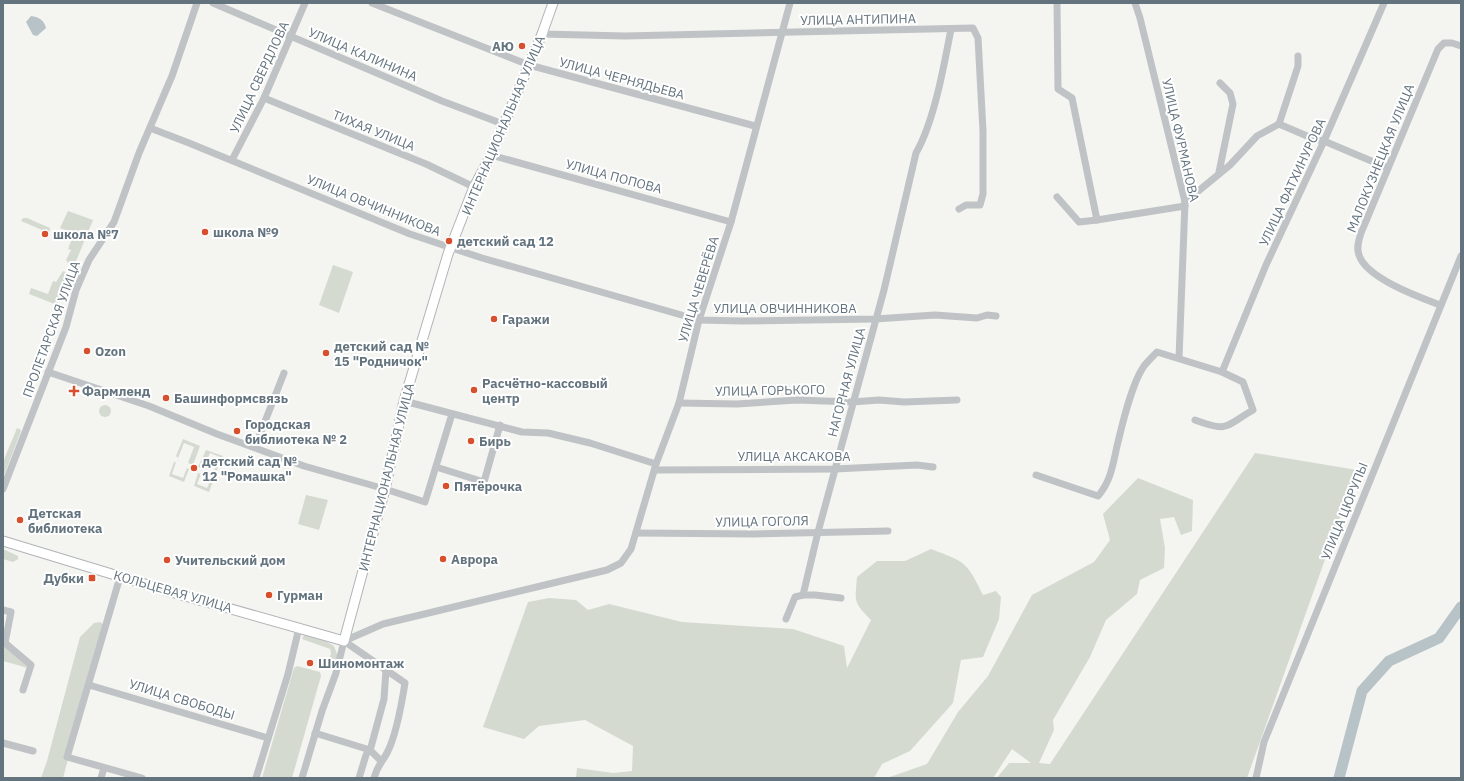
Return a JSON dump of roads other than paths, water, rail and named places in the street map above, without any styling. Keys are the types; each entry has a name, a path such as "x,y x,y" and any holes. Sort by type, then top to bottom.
{"main road":[{"name":"ИНТЕРНАЦИОНАЛЬНАЯ УЛИЦА","path":"344,641 385,489 404,401 451,248 474,187 491,155 542,34 553,3"},
{"name":"КОЛЬЦЕВАЯ УЛИЦА","path":"3,541 120,577 344,641"}],"street":[{"name":"ПРОЛЕТАРСКАЯ УЛИЦА","path":"3,489 66,327 76,290 89,260 114,222 150,128 172,76 197,3"},
{"name":"УЛИЦА КАЛИНИНА","path":"214,3 442,101 503,124"},
{"name":"УЛИЦА СВЕРДЛОВА","path":"232,160 264,98 305,3"},
{"name":"УЛИЦА ЧЕРНЯДЬЕВА","path":"372,3 529,65 755,126"},
{"name":"УЛИЦА ЧЕВЕРЁВА","path":"344,641 383,624 607,570 621,563 631,549 656,467 679,403 699,320 731,222 755,126 790,3"},
{"path":"1057,3 1058,89 1072,98 1097,220"},
{"name":"УЛИЦА ФУРМАНОВА","path":"1134,3 1140,18 1185,204 1179,358"},
{"name":"УЛИЦА ФАТХИНУРОВА","path":"1222,372 1266,265 1324,141 1384,3"},
{"name":"УЛИЦА АНТИПИНА","path":"542,34 625,36 951,30 973,28 978,38 983,131 983,194 980,205 966,205 959,209"},
{"name":"НАГОРНАЯ УЛИЦА","path":"803,595 852,402 884,290 916,153 924,140 944,68 951,30"},
{"name":"МАЛОКУЗНЕЦКАЯ УЛИЦА","path":"1440,305 1391,284 1368,268 1359,255 1358,245 1361,233 1438,49 1444,43 1452,43 1461,46"},
{"path":"1057,196 1079,222 1185,204 1219,172 1237,158 1257,136 1279,124 1298,66 1298,56"},
{"path":"1219,172 1233,104 1230,93 1220,83"},
{"name":"ТИХАЯ УЛИЦА","path":"264,98 426,164 474,187"},
{"path":"1279,124 1388,168"},
{"name":"УЛИЦА ОВЧИННИКОВА","path":"150,128 232,160 355,213 451,248 699,320 742,321 875,319 935,315 977,318 987,315 996,316"},
{"name":"УЛИЦА ПОПОВА","path":"491,155 731,222"},
{"name":"УЛИЦА ЦЮРУПЫ","path":"1256,778 1264,742 1461,256"},
{"path":"1036,475 1098,496 1105,487 1111,474 1118,440 1138,377 1145,365 1157,352 1222,372 1243,382 1253,410 1228,427 1222,428 1195,420"},
{"path":"48,372 149,406 304,466 425,502 452,414"},
{"path":"255,447 284,373"},
{"name":"УЛИЦА ГОРЬКОГО","path":"679,403 737,404 797,400 852,402 879,400 904,402 957,400"},
{"name":"УЛИЦА АКСАКОВА","path":"404,401 522,432 548,433 583,442 656,467 835,468 917,465 933,467"},
{"path":"436,467 484,482 500,425"},
{"name":"УЛИЦА ГОГОЛЯ","path":"636,533 700,534 888,531"},
{"path":"120,577 67,757 142,778"},
{"path":"786,619 794,597 815,595 841,598"},
{"path":"3,610 11,612 5,643 31,665 23,690"},
{"path":"256,778 289,669 299,628"},
{"path":"344,641 405,683 398,716 387,753 378,764 374,778"},
{"name":"ИНТЕРНАЦИОНАЛЬНАЯ УЛИЦА","path":"302,778 315,733 336,673 344,641"},
{"path":"359,778 366,755 370,750 384,699 386,670"},
{"name":"УЛИЦА СВОБОДЫ","path":"89,685 268,738"},
{"path":"315,733 370,750 381,761"},
{"path":"3,743 33,751"},
{"path":"101,778 104,768"}],"waterway":[{"path":"1339,778 1362,691 1389,661 1439,638 1461,607"}],"place":[{"name":"АЮ","path":"522,46"},
{"name":"школа №9","path":"205,232"},
{"name":"школа №7","path":"45,234"},
{"name":"детский сад 12","path":"449,241"},
{"name":"Гаражи","path":"494,319"},
{"name":"Ozon","path":"87,351"},
{"name":"детский сад № 15 \"Родничок\"","path":"326,353"},
{"name":"Расчётно-кассовый центр","path":"474,390"},
{"name":"Фармленд","path":"74,391"},
{"name":"Башинформсвязь","path":"166,398"},
{"name":"Городская библиотека № 2","path":"237,431"},
{"name":"Бирь","path":"471,441"},
{"name":"детский сад № 12 \"Ромашка\"","path":"194,468"},
{"name":"Пятёрочка","path":"446,486"},
{"name":"Детская библиотека","path":"20,520"},
{"name":"Аврора","path":"443,559"},
{"name":"Учительский дом","path":"167,560"},
{"name":"Дубки","path":"92,578"},
{"name":"Гурман","path":"269,595"},
{"name":"Шиномонтаж","path":"310,663"}]}
